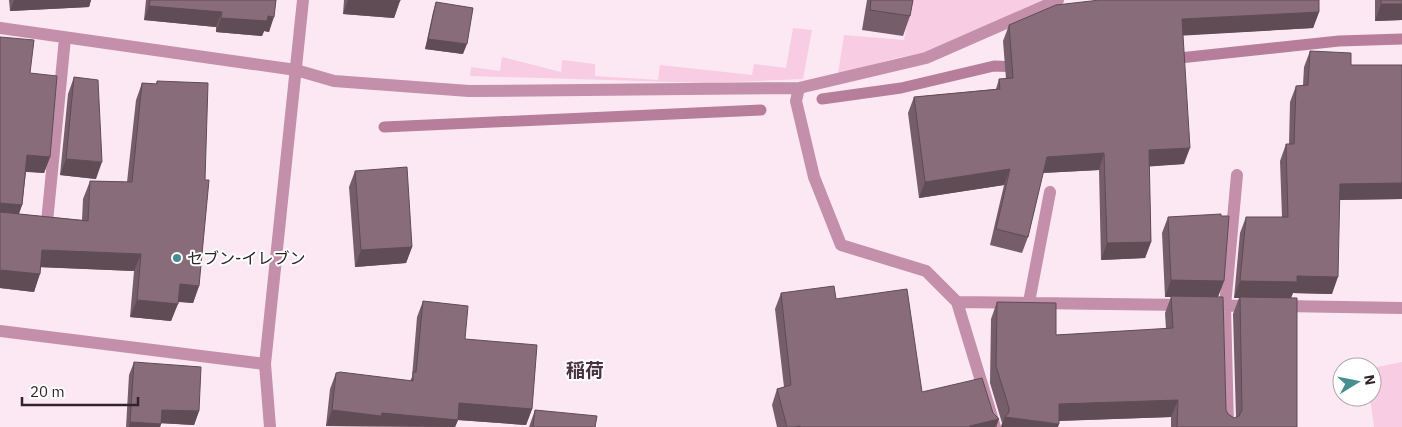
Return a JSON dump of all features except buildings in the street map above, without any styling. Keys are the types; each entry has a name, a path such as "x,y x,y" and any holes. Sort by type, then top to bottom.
{"street":[{"path":"270,427 265,364 303,0"},
{"path":"0,28 296,70 334,81 469,91 799,88 926,58 1058,0"},
{"path":"47,222 65,38"},
{"path":"799,88 796,101 814,177 841,245 926,271 957,302 994,427"},
{"path":"1228,427 1225,306 1237,174"},
{"path":"1029,302 1050,192"},
{"path":"957,302 1402,308"},
{"path":"0,331 265,364"}],"shaded area":[{"path":"912,0 1042,0 924,54 901,57 838,74 844,35 904,40"},
{"path":"793,28 812,30 803,79 707,83 470,76 471,67 500,71 502,57 561,72 562,60 595,64 595,76 658,80 660,65 752,75 754,64 786,68"},
{"path":"1402,362 1402,427 1374,427 1371,407 1382,407 1382,366"}],"waterway":[{"path":"1170,59 1339,41 1402,39"},
{"path":"822,99 901,88 994,66 1019,67"},
{"path":"384,127 761,110"}],"place":[{"name":"セブン-イレブン","path":"177,258"}],"district":[{"name":"稲荷","path":"585,370"}]}
